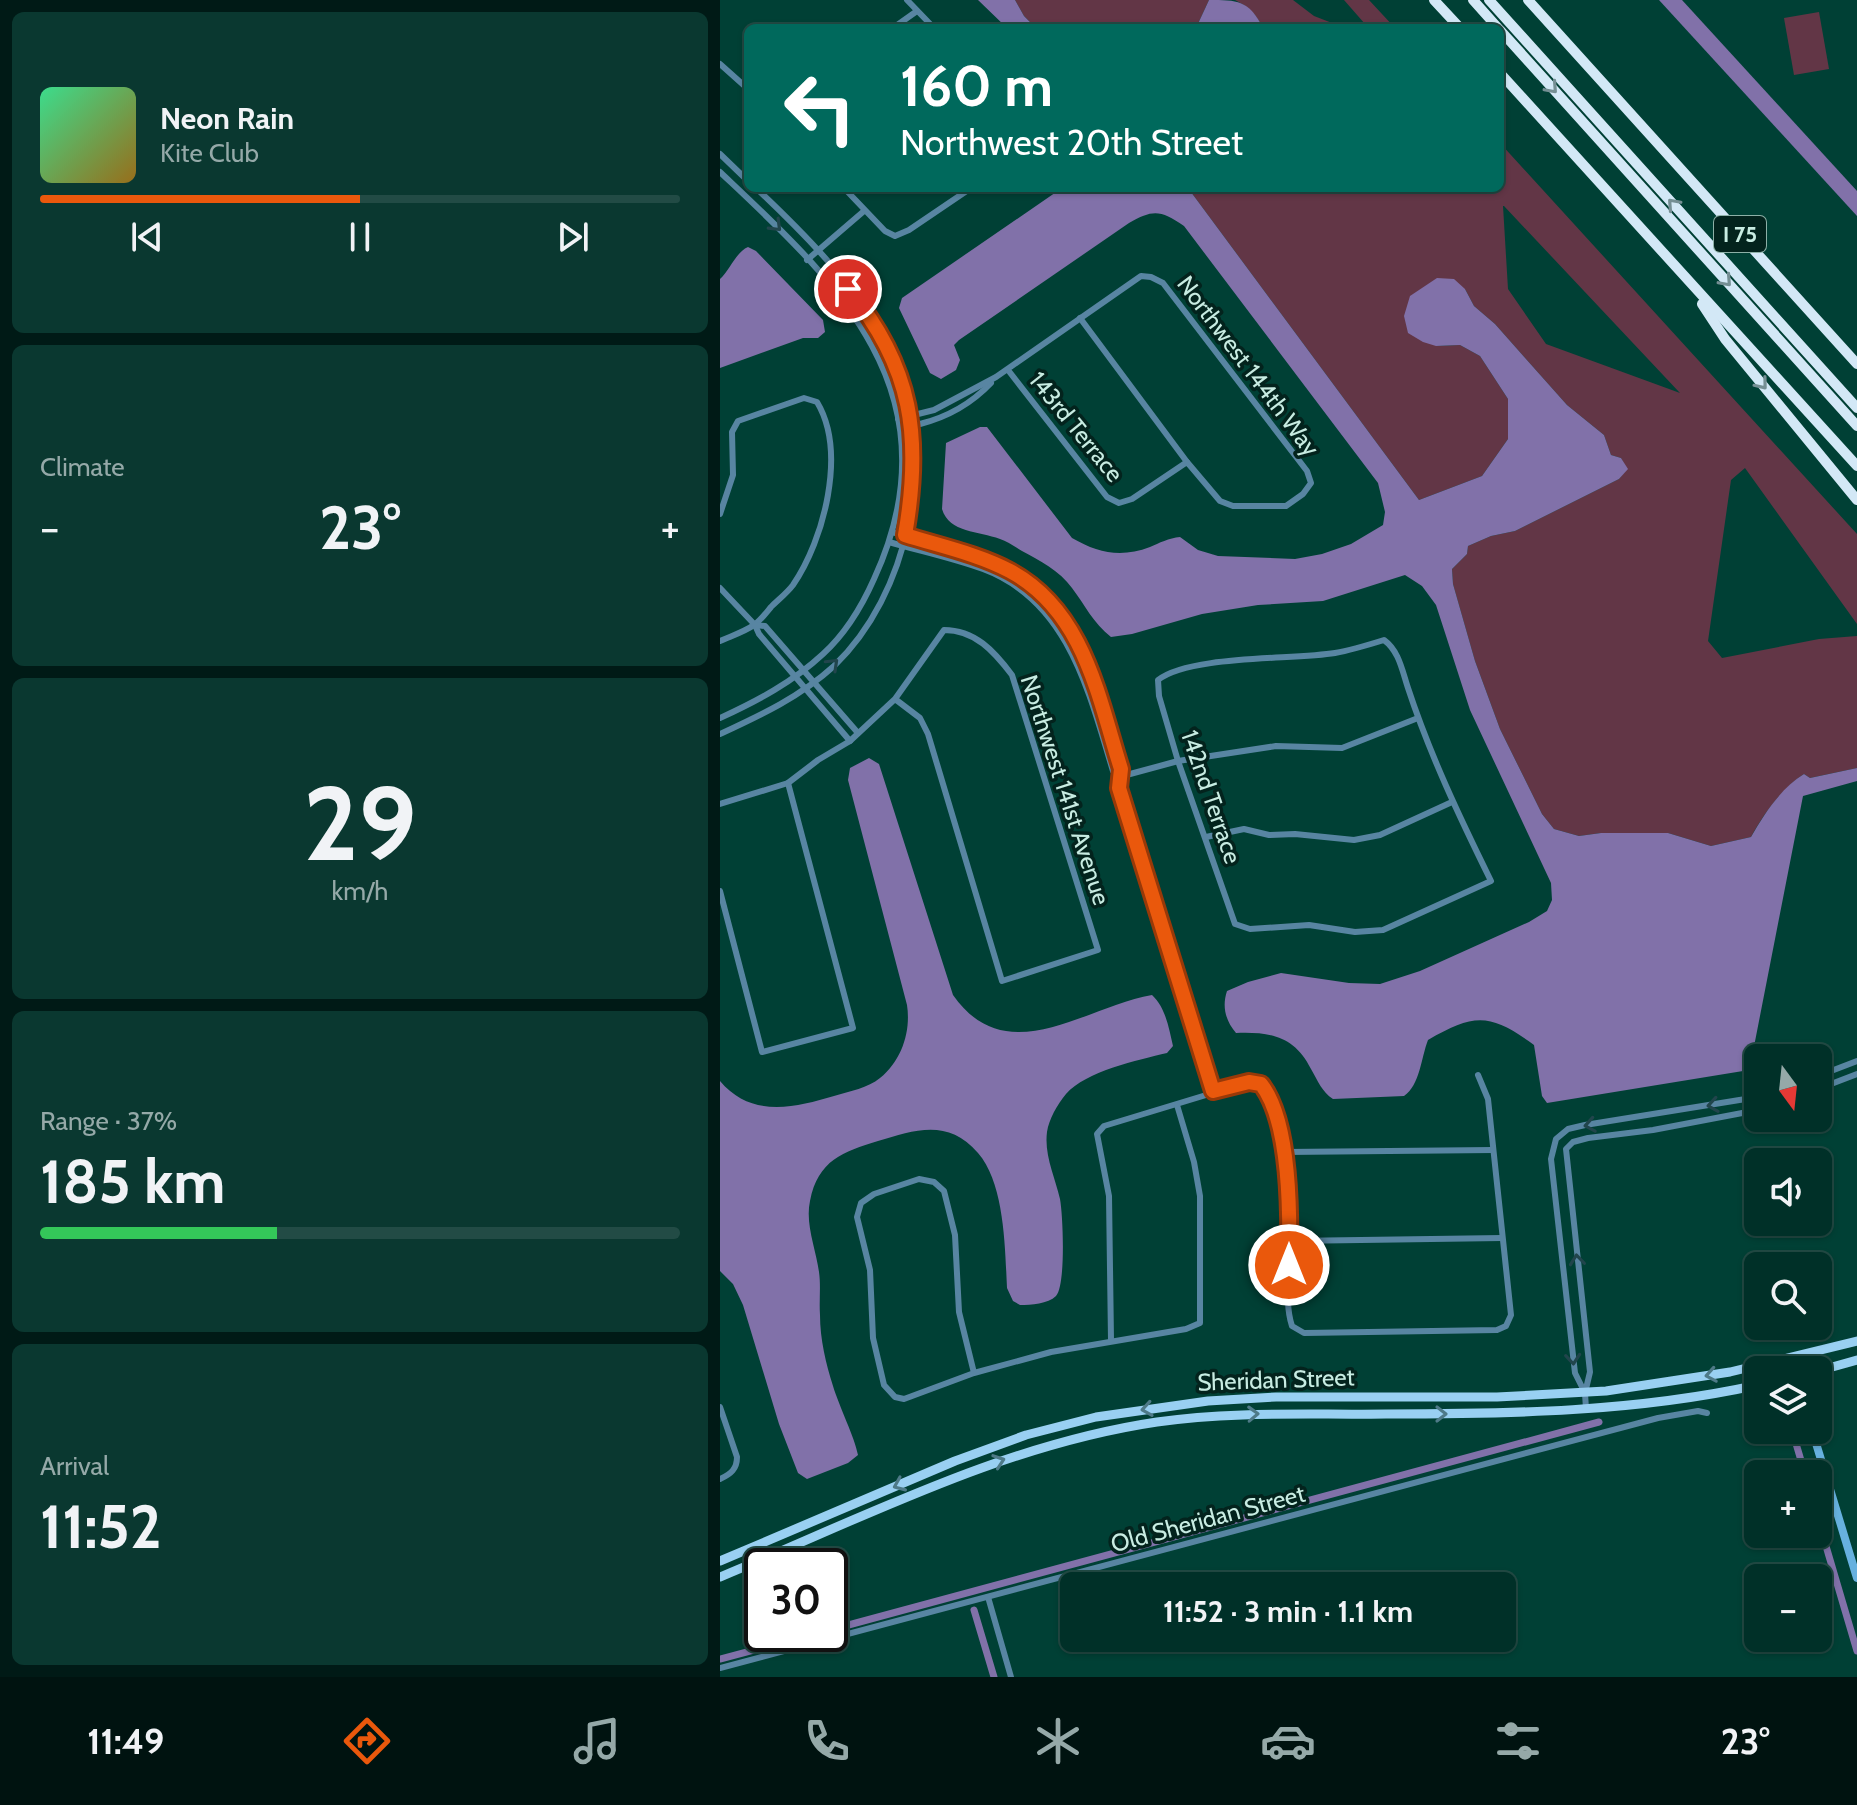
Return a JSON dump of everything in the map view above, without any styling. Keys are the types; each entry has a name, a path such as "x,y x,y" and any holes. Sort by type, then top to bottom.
{"highway":[{"path":"1434,0 1456,24"},
{"path":"1473,0 1495,24"},
{"path":"1489,0 1857,408"},
{"name":"I 75","path":"1528,0 1857,364"},
{"path":"1504,35 1857,426"},
{"path":"1504,77 1857,466"},
{"path":"1684,276 1725,339 1857,500"},
{"path":"1796,340 1811,348 1857,398"}],"main road":[{"name":"Sheridan Street","path":"1810,1356 1857,1341"},
{"path":"1832,1367 1857,1360"},
{"name":"Sheridan Street","path":"720,1561 955,1461 1026,1435 1096,1417 1208,1401 1276,1397 1497,1397 1585,1393 1744,1371"},
{"name":"Sheridan Street","path":"720,1577 957,1476 1028,1451 1099,1432 1208,1416 1488,1414 1586,1409 1744,1388"}],"street":[{"path":"907,0 930,24"},
{"path":"899,24 917,11"},
{"path":"720,64 744,85"},
{"path":"720,154 744,177"},
{"path":"720,172 780,229 853,315 871,344 886,374 898,419 903,469 901,500 889,542 868,593 854,617 824,654 796,676 763,699 720,718"},
{"path":"720,734 773,710 806,688 835,664 865,627 890,581 902,545 915,464 910,418 897,367 882,337 864,307 817,251 760,192"},
{"path":"847,192 885,231 895,236 965,192"},
{"path":"807,260 864,211"},
{"name":"Northwest 144th Way","path":"1080,318 1141,276 1163,283 1307,471 1311,483 1303,494 1286,506 1233,506 1220,501 1187,462"},
{"path":"898,419 910,418 920,424 946,416 977,397 996,377 1080,318 1187,462"},
{"name":"143rd Terrace","path":"1008,370 1107,497 1119,503 1132,499 1187,462"},
{"path":"720,514 733,475 732,432 738,421 804,398 817,402 824,413 830,451 826,505 815,544 792,585 755,625 720,641"},
{"path":"892,532 977,557 1010,571 1037,590 1072,630 1085,657 1121,769 1119,788 1213,1091"},
{"path":"889,542 984,569 1027,594 1051,617 1077,661 1113,771 1119,777"},
{"path":"720,588 755,625 759,634 850,741"},
{"path":"755,625 765,626 858,733"},
{"name":"Northwest 141st Avenue","path":"944,630 961,630 993,649 1012,675 1098,950 1002,981 928,734 920,718 895,699 944,630"},
{"name":"142nd Terrace","path":"1418,718 1394,648 1384,640 1334,653 1244,660 1170,671 1158,680 1159,696 1178,761 1235,924 1250,929 1309,925 1355,932 1383,930 1491,881 1452,802"},
{"path":"720,804 788,783 850,741 895,699"},
{"path":"1119,777 1178,761 1276,746 1342,748 1418,718 1452,802 1380,835 1354,840 1295,834 1269,835 1244,829 1206,837"},
{"path":"720,891 762,1052 853,1028 788,783"},
{"path":"1832,1071 1857,1061"},
{"path":"1832,1084 1857,1074"},
{"path":"1111,1340 1109,1196 1097,1134 1104,1126 1249,1082 1261,1084 1269,1094 1285,1152 1290,1241 1288,1314 1292,1326 1304,1333 1497,1330 1506,1326 1511,1315 1488,1099 1478,1075"},
{"path":"1585,1393 1575,1373 1551,1159 1556,1139 1568,1129 1585,1125 1744,1099"},
{"path":"974,1373 959,1312 955,1235 944,1191 934,1182 919,1179 874,1194 861,1203 857,1217 870,1270 873,1338 884,1385 895,1397 904,1399 974,1373 1051,1352 1186,1329 1200,1323 1200,1196 1194,1162 1177,1105"},
{"path":"1586,1409 1585,1393 1590,1372 1566,1149 1573,1142 1744,1113"},
{"path":"1285,1152 1493,1150"},
{"path":"1290,1241 1502,1238"},
{"path":"720,1407 737,1457 732,1473 720,1479"},
{"name":"Old Sheridan Street","path":"720,1668 1658,1418 1686,1412 1707,1413"},
{"path":"1816,1444 1857,1578"},
{"path":"988,1597 1011,1677"}],"shaded area":[{"path":"978,0 1015,0 1032,24 1003,24"},
{"path":"1015,0 1209,0 1198,24 1032,24"},
{"path":"1209,0 1227,0 1247,7 1261,24 1198,24"},
{"path":"1235,0 1293,0 1314,16 1335,24 1261,24 1244,5"},
{"path":"1344,0 1369,0 1391,24 1365,24"},
{"path":"1659,0 1682,0 1857,191 1857,216"},
{"path":"1819,12 1829,69 1794,75 1784,18"},
{"path":"1504,147 1857,534 1857,624 1745,468 1731,480 1708,641 1722,658 1819,639 1857,636 1857,768 1810,778 1804,774 1774,802 1751,837 1711,846 1668,833 1579,836 1554,829 1542,814 1500,729 1475,661 1453,584 1452,569 1467,554 1468,546 1491,536 1515,531 1619,479 1627,469 1621,458 1611,455 1604,435 1567,405 1495,324 1474,306 1465,289 1436,346 1460,345 1480,356 1508,399 1508,439 1482,476 1419,500 1191,192 1504,192","holes":["1503,206 1680,393 1546,344 1508,289"]},
{"path":"1056,192 1191,192 1419,500 1482,476 1508,439 1508,399 1480,356 1460,345 1436,346 1408,333 1404,316 1410,296 1437,278 1454,279 1465,289 1474,306 1495,324 1567,405 1604,435 1611,455 1621,458 1628,469 1619,479 1515,531 1491,536 1468,546 1467,554 1452,569 1453,584 1475,661 1500,729 1542,814 1554,829 1579,836 1668,833 1711,846 1751,837 1781,794 1804,774 1810,778 1857,768 1857,781 1803,796 1754,1044 1744,1044 1744,1070 1547,1103 1542,1096 1534,1045 1505,1027 1482,1020 1458,1025 1428,1040 1414,1085 1404,1096 1333,1099 1323,1090 1297,1049 1288,1042 1259,1033 1236,1033 1226,1013 1227,991 1248,982 1281,973 1349,983 1380,984 1420,971 1547,911 1552,900 1551,883 1470,710 1436,605 1422,586 1405,575 1323,601 1258,605 1202,614 1111,637 1055,571 1005,541 958,527 946,517 942,509 946,443 980,427 987,427 1072,538 1100,550 1129,552 1180,537 1198,550 1218,556 1295,559 1351,544 1383,525 1385,512 1378,483 1184,226 1169,217 1157,213 1144,215 1129,223 959,340 954,345 960,360 956,370 941,379 930,373 899,308 902,298"},
{"path":"748,247 756,251 823,320 825,332 818,338 803,338 720,368 720,279"},
{"path":"869,758 879,764 953,995 974,1018 997,1029 1022,1032 1073,1021 1152,995 1164,1012 1173,1046 1167,1053 1086,1079 1066,1094 1054,1112 1046,1141 1060,1199 1063,1234 1059,1289 1049,1301 1020,1305 1013,1301 1007,1288 999,1199 987,1166 967,1142 943,1131 905,1133 854,1149 826,1167 814,1187 809,1210 820,1277 821,1333 830,1378 858,1455 848,1463 807,1479 798,1473 779,1424 743,1305 733,1284 720,1271 720,1081 745,1101 759,1105 804,1104 870,1084 888,1071 899,1054 908,1025 907,1005 848,780 850,768"}],"waterway":[{"path":"848,1625 1599,1422"},
{"path":"1796,1444 1801,1460"},
{"path":"1827,1548 1857,1651"},
{"path":"974,1610 994,1677"},
{"path":"720,1659 747,1652"}],"route":[{"path":"848,289 864,307 882,337 897,367 906,397 915,464 905,535 977,557 1010,571 1048,600 1080,645 1121,769 1119,788 1213,1091 1249,1082 1261,1084 1269,1094 1285,1152 1289,1265"}]}
